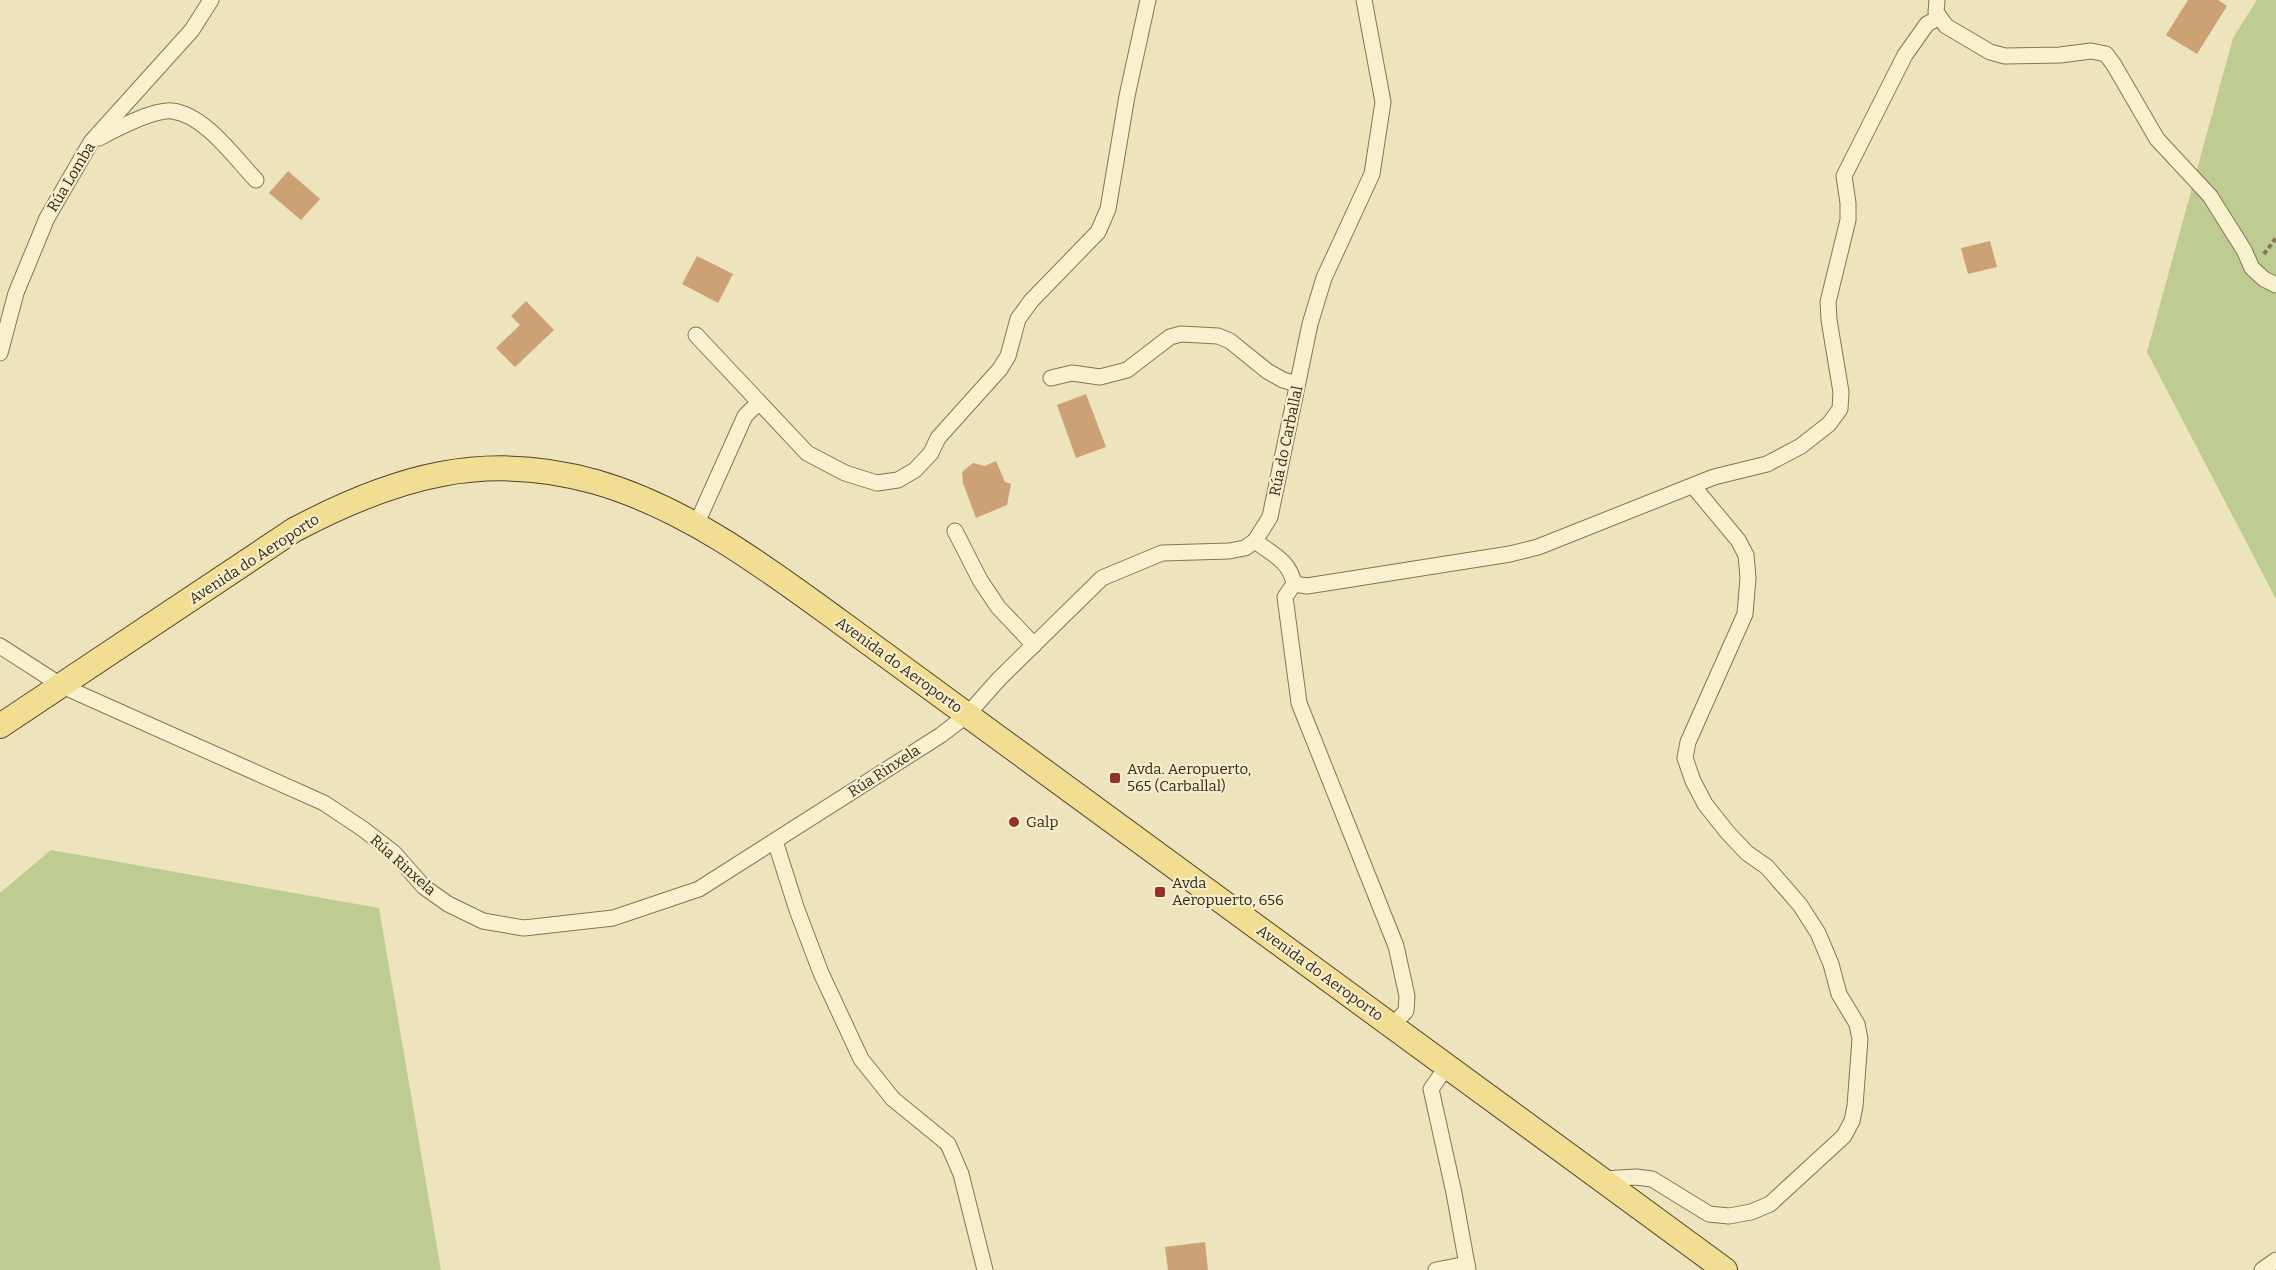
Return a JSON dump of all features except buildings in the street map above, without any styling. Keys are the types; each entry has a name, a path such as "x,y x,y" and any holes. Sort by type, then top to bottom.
{"main road":[{"name":"Avenida do Aeroporto","path":"0,726 294,530 342,505 413,480 447,472 485,469 532,470 596,482 627,493 696,525 755,562 967,714 1602,1179 1713,1267"}],"street":[{"name":"Rúa Lomba","path":"0,353 16,293 47,218 91,142 192,30 211,0"},
{"path":"696,335 807,453 845,473 877,483 898,480 915,470 931,453 938,438 1000,369 1008,356 1018,319 1031,301 1098,232 1110,198 1127,96 1148,0"},
{"name":"Rúa do Carballal","path":"1255,541 1270,517 1310,324 1324,278 1372,174 1383,102 1364,0"},
{"path":"1937,0 1938,18 1946,26 1990,52 2005,56 2060,55 2091,51 2106,54 2157,139 2210,196 2244,250 2252,268 2264,279 2276,285"},
{"path":"1294,584 1307,586 1510,554 1538,547 1714,477 1767,464 1801,446 1829,424 1840,409 1841,392 1828,302 1848,220 1844,176 1905,55 1927,24 1938,18"},
{"path":"91,142 153,114 170,110 192,116 208,129 256,180"},
{"path":"0,292 16,293"},
{"path":"1051,378 1072,373 1100,377 1127,370 1170,337 1181,334 1218,336 1230,341 1267,371 1283,380 1298,384"},
{"path":"696,525 745,416 759,402"},
{"path":"1602,1179 1636,1177 1652,1179 1708,1214 1729,1216 1751,1212 1770,1204 1844,1136 1852,1121 1855,1106 1860,1039 1857,1024 1839,994 1831,964 1818,933 1800,905 1767,867 1748,853 1728,833 1705,804 1693,781 1685,758 1688,742 1745,614 1748,578 1746,555 1738,540 1693,486"},
{"path":"955,531 980,580 998,607 1034,645"},
{"path":"967,714 999,679 1102,578 1162,553 1229,551 1245,548 1255,541 1283,560 1292,574 1294,584 1285,597 1299,703 1396,946 1407,996 1406,1011 1392,1026"},
{"name":"Rúa Rinxela","path":"0,646 62,686 324,803 363,829 394,854 424,887 448,903 483,921 524,928 613,918 699,889 941,735 967,714"},
{"path":"775,841 797,910 821,973 861,1059 893,1099 948,1144 961,1174 985,1270"},
{"path":"1436,1270 1467,1267 1454,1193 1431,1089 1447,1066"},
{"path":"2262,1270 2276,1260"}],"green space":[{"path":"2257,0 2276,0 2276,599 2147,352 2233,38"},
{"path":"51,850 379,908 441,1270 0,1270 0,893"}],"place":[{"name":"Avda. Aeropuerto, 565 (Carballal)","path":"1115,778"},
{"name":"Galp","path":"1014,822"},
{"name":"Avda Aeropuerto, 656","path":"1160,892"}]}
